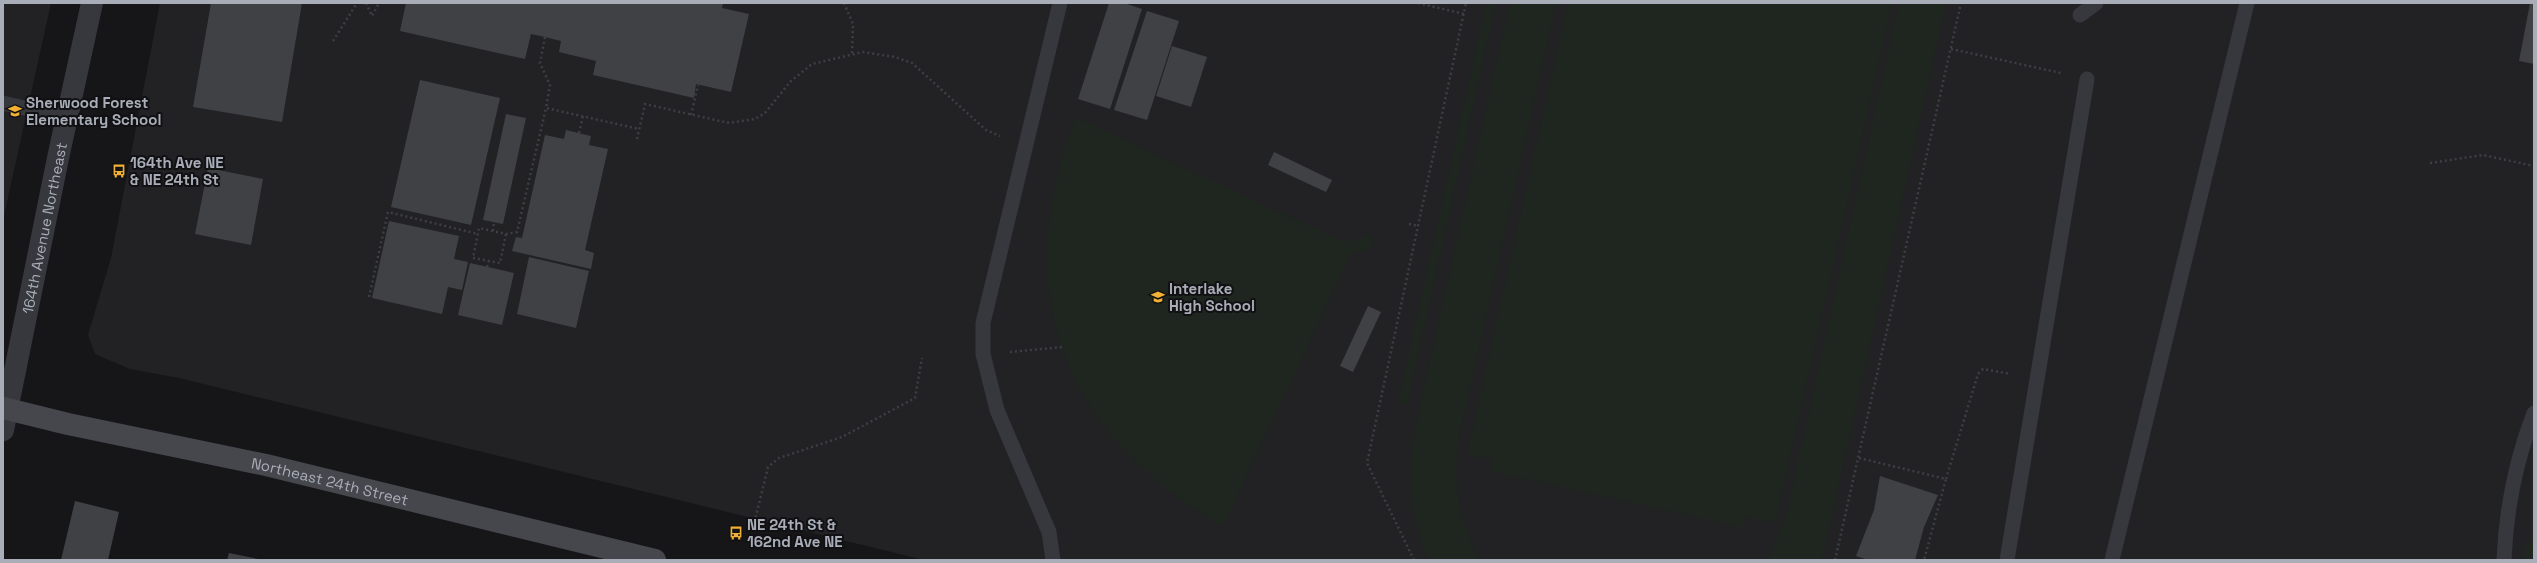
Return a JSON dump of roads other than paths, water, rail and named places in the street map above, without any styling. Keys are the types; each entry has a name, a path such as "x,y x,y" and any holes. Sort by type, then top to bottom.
{"main road":[{"name":"Northeast 24th Street","path":"6,408 68,424 266,466 655,560"}],"street":[{"name":"164th Avenue Northeast","path":"3,430 6,408 92,3"}],"lane":[{"path":"1053,560 1049,532 997,410 983,354 983,323 1060,3"},
{"path":"2080,15 2096,3"},
{"path":"2112,560 2247,3"},
{"path":"2007,560 2087,79"},
{"path":"3,103 67,118"},
{"path":"2504,560 2512,485 2522,445 2534,413"}],"place":[{"name":"Sherwood Forest Elementary School","path":"15,111"},
{"name":"164th Ave NE & NE 24th St","path":"119,171"},
{"name":"Interlake High School","path":"1158,297"},
{"name":"NE 24th St & 162nd Ave NE","path":"736,533"}]}
